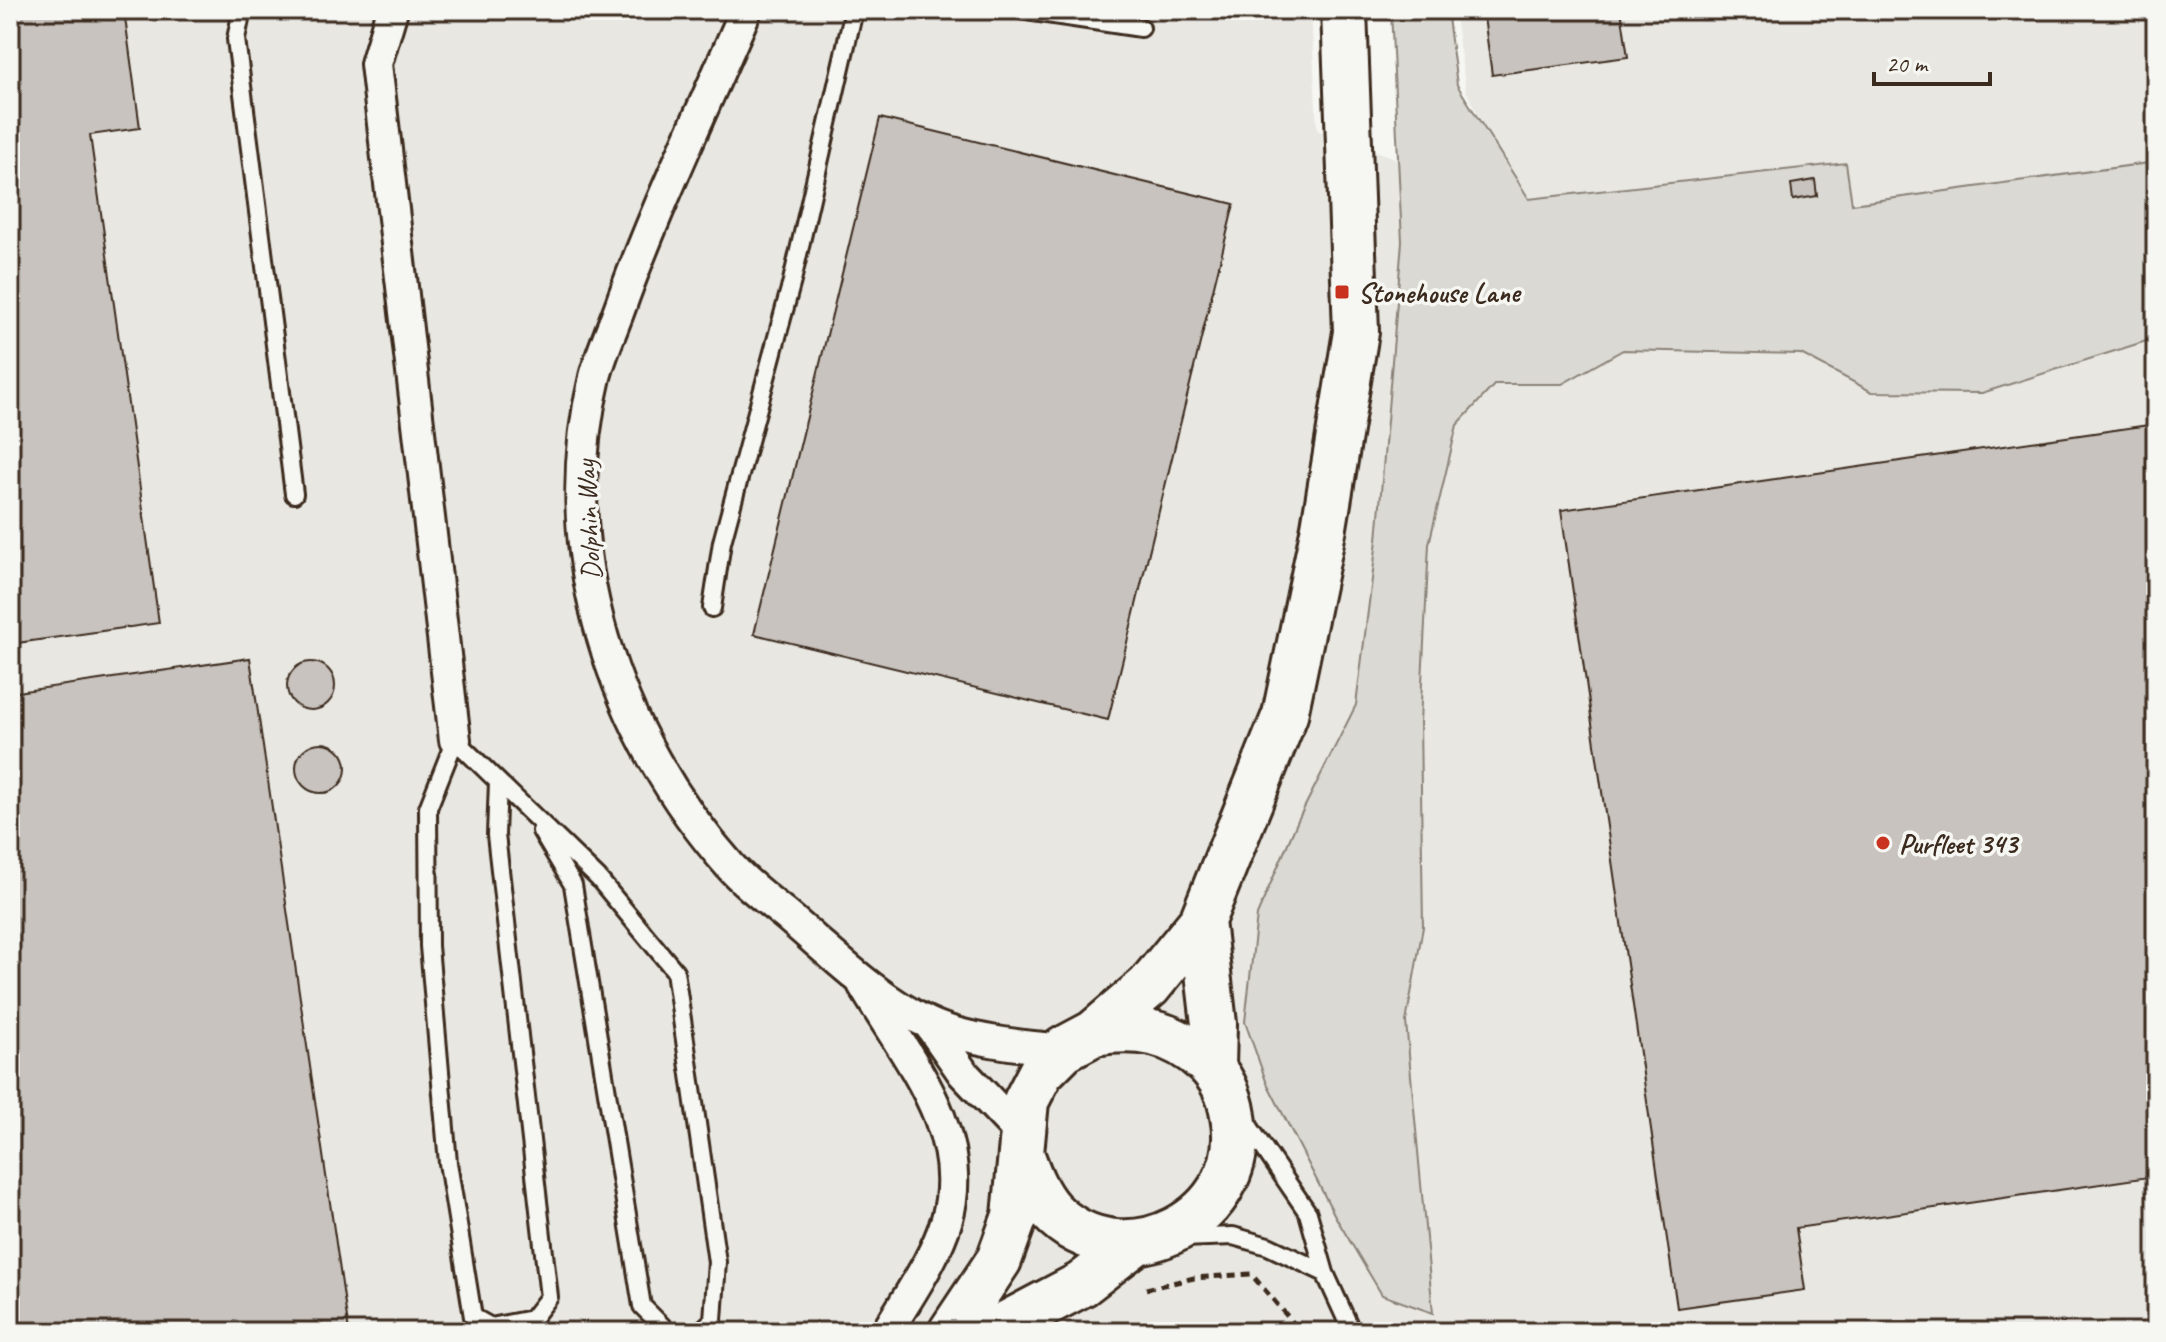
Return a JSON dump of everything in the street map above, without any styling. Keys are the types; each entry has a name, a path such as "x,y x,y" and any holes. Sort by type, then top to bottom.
{"street":[{"path":"392,10 376,64 455,740"},
{"name":"Dolphin Way","path":"746,10 640,253 596,376 582,477 585,566 608,662 648,754 686,812 733,870 860,978 929,1024 1001,1041 1079,1041"},
{"path":"951,1332 999,1260 1015,1216 1026,1101 1036,1082 1079,1041 1149,986 1202,921 1285,715 1324,527 1356,332 1344,10"},
{"path":"991,1332 1082,1284 1146,1241 1183,1228 1206,1210 1224,1186 1234,1159 1236,1130 1222,1085 1202,921"},
{"path":"860,978 922,1078 946,1134 953,1162 952,1199 946,1221 887,1332"},
{"name":"Dolphin Way","path":"929,1024 963,1073 1022,1145"},
{"path":"1079,1041 1126,1028 1159,1032 1189,1046 1222,1085"},
{"path":"1022,1145 1032,1185 1051,1210 1075,1229 1104,1240 1146,1241"}],"lane":[{"path":"242,10 236,39 294,494"},
{"path":"712,608 722,542 792,281 854,10"},
{"path":"1020,10 1141,28"},
{"path":"498,782 496,835 549,1297 532,1319 491,1327 473,1317 448,1163 429,946 428,808 455,740 598,878 675,971 717,1262 713,1320 700,1332"},
{"path":"532,814 573,885 642,1306 668,1332"},
{"path":"1222,1085 1297,1192 1308,1213 1325,1273 1352,1332"},
{"path":"1146,1241 1233,1236 1268,1246 1325,1273"}],"path":[{"path":"1132,1292 1194,1278 1251,1274 1301,1332"}],"shaded area":[{"path":"10,10 1311,10 1317,130 1523,204 1466,91 1454,10 2156,10 2156,1332 10,1332"},
{"path":"1391,10 1447,10 1457,85 1529,199 1846,163 1852,204 2156,162 2156,338 1982,393 1872,392 1801,354 1623,350 1562,384 1495,384 1457,425 1429,544 1420,722 1423,927 1406,1022 1433,1313 1382,1295 1335,1216 1266,1081 1245,1022 1257,915 1298,820 1356,705 1377,540 1402,242"}],"building":[{"path":"10,10 124,10 140,128 90,135 159,623 10,644"},
{"path":"1483,10 1621,10 1628,57 1492,75"},
{"path":"880,118 1234,204 1108,720 754,634"},
{"path":"1815,180 1817,196 1793,200 1791,184"},
{"name":"Purfleet 343","path":"2156,424 2156,1176 1796,1228 1805,1290 1677,1308 1561,510"},
{"path":"250,658 349,1332 10,1332 10,693"},
{"path":"311,662 320,663 328,669 334,677 334,695 328,703 320,709 311,710 302,709 294,703 288,695 287,686 288,677 294,669 302,663"},
{"path":"321,743 338,751 346,768 338,785 321,793 304,785 296,768 304,751"}],"place":[{"name":"Stonehouse Lane","path":"1342,292"},
{"name":"Purfleet 343","path":"1883,843"}]}
